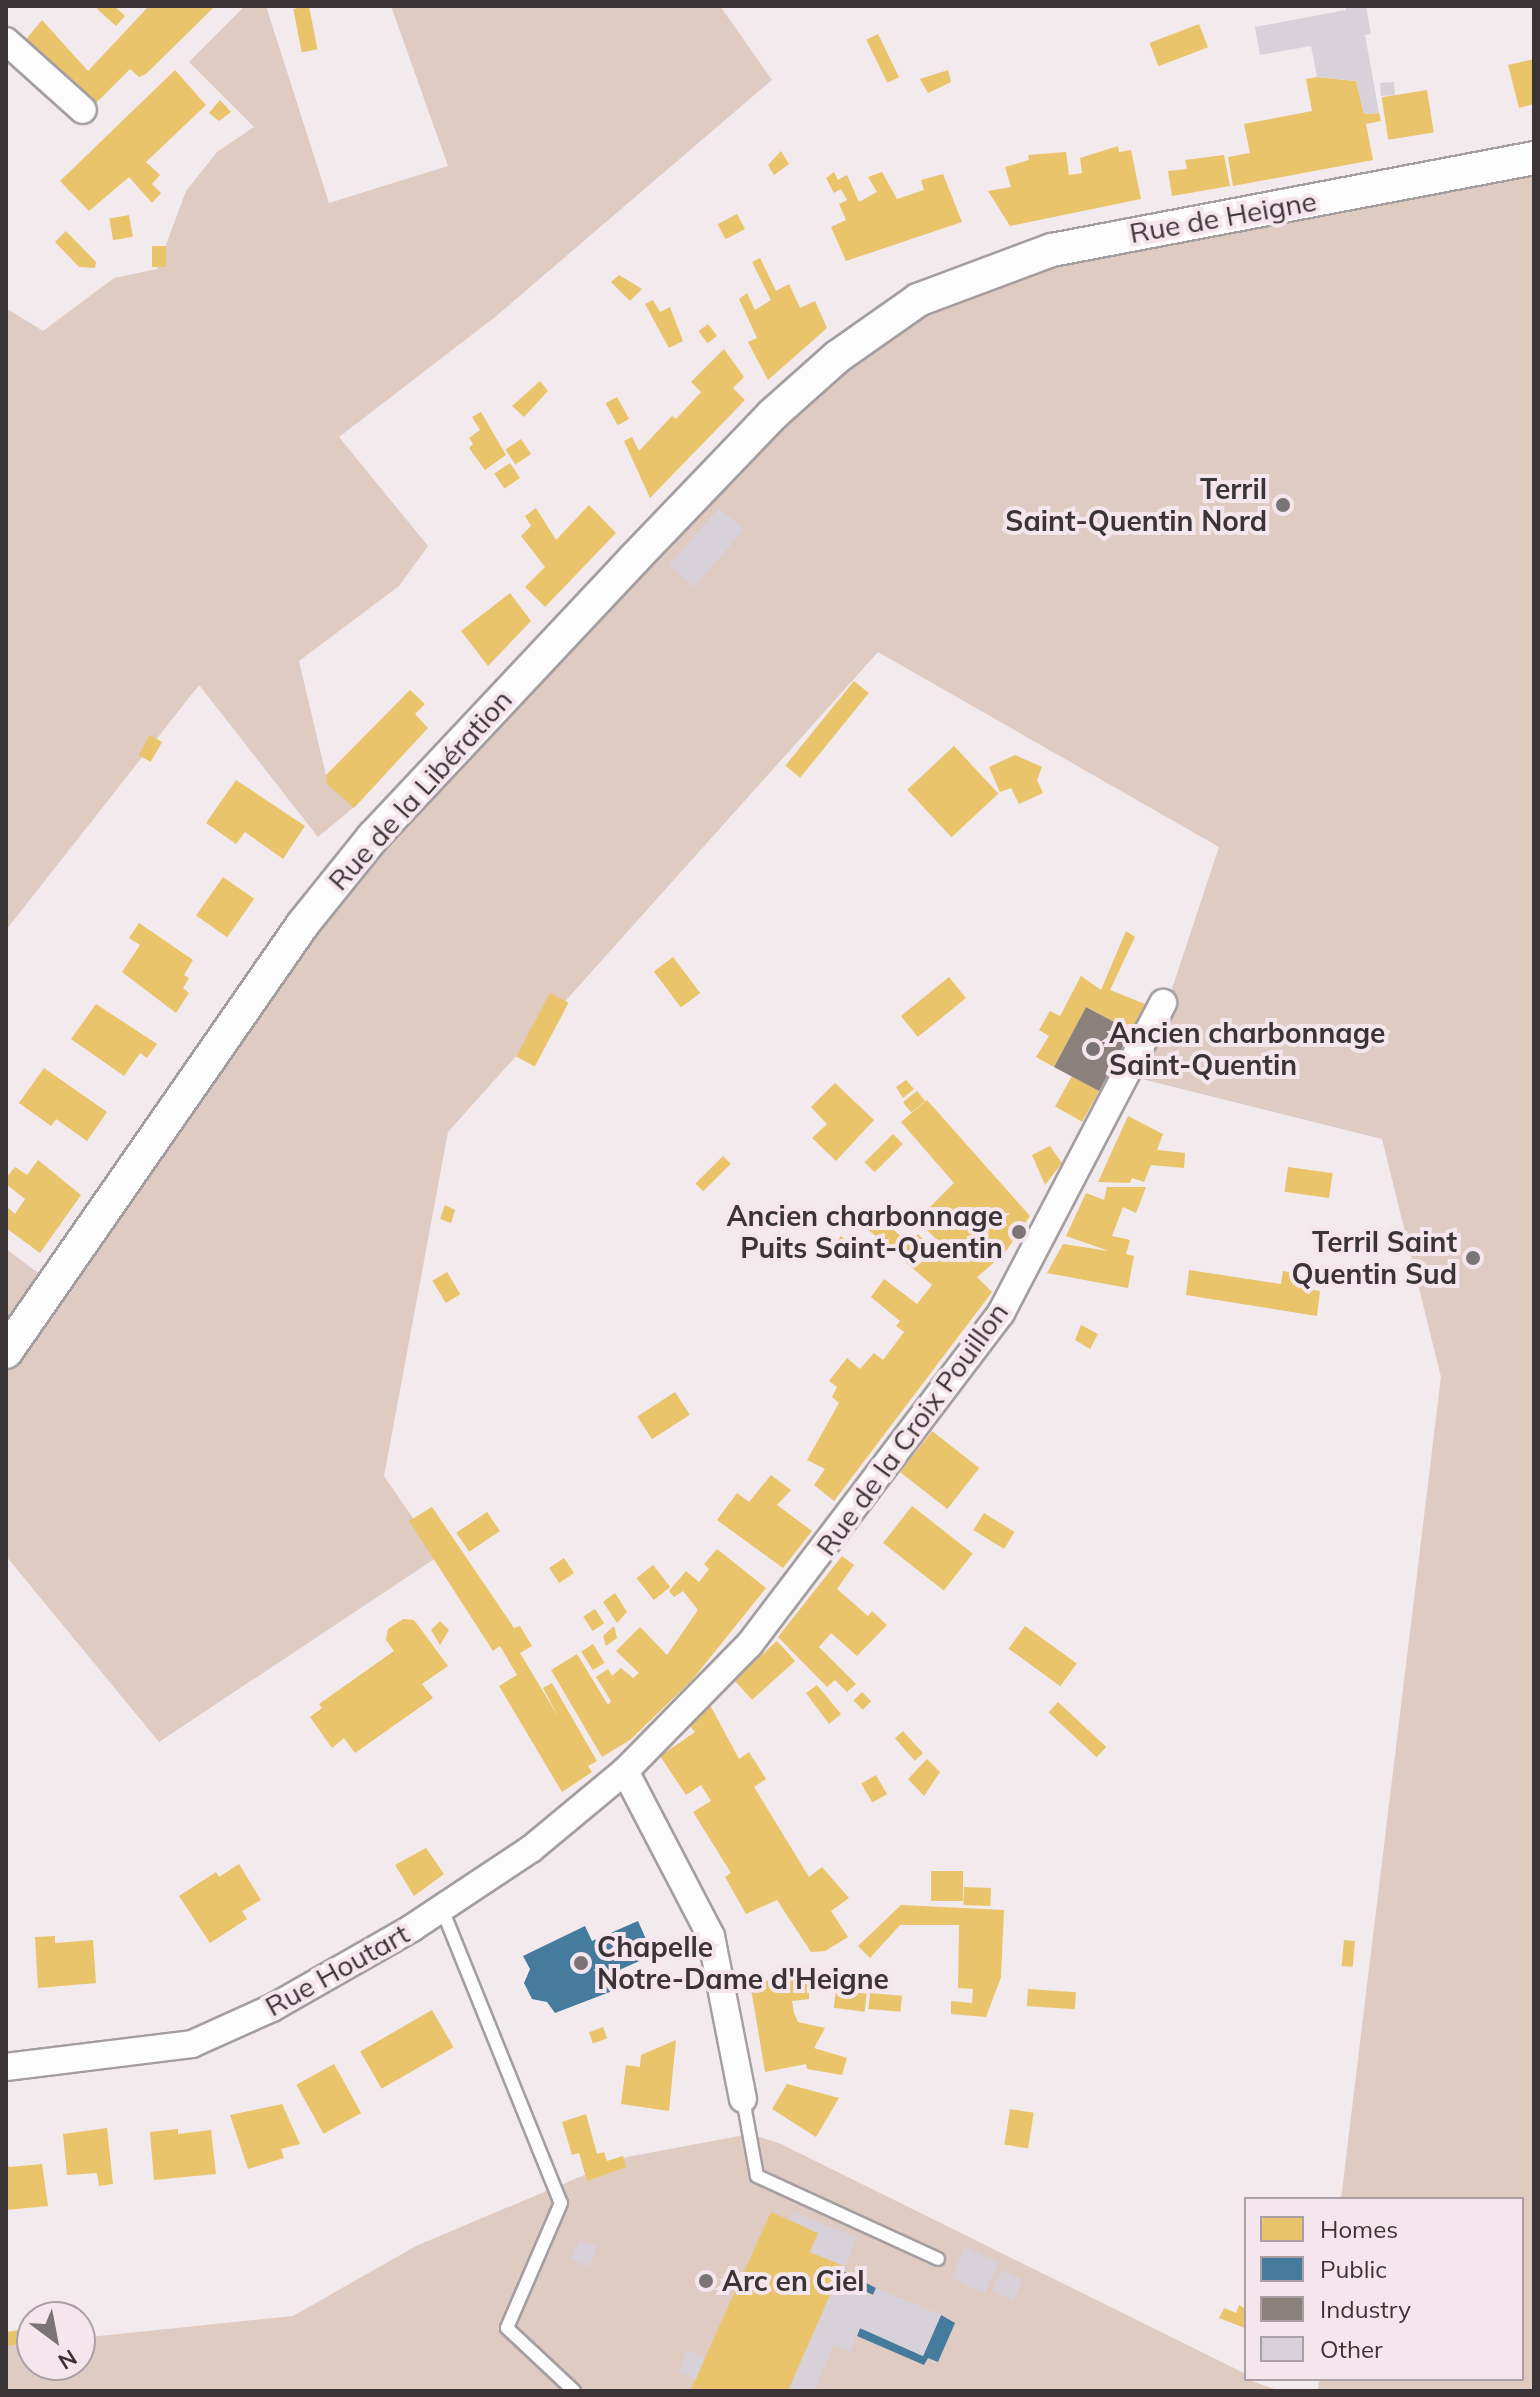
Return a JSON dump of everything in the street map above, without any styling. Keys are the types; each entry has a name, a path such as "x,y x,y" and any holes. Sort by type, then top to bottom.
{"street":[{"path":"6,41 83,110"},
{"name":"Rue de Heigne","path":"918,300 1052,250 1534,158"},
{"name":"Rue de la Libération","path":"6,1352 303,924 421,781 772,415 837,357 918,300"},
{"name":"Rue de la Croix Pouillon","path":"625,1771 749,1645 1001,1313 1163,1003"},
{"path":"625,1771 711,1936 743,2099"},
{"name":"Rue Houtart","path":"6,2067 192,2044 272,2008 442,1909 531,1849 625,1771"}],"lane":[{"path":"442,1909 561,2203 507,2328 574,2391"},
{"path":"743,2099 757,2176 938,2259"}],"shaded area":[{"path":"245,6 266,6 329,203 448,166 391,6 720,6 772,80 495,317 339,437 428,546 399,586 299,661 328,784 354,807 318,837 199,685 6,930 6,308 43,331 114,278 157,269 186,191 217,152 254,127 189,62"},
{"path":"1534,158 1534,2391 1318,2391 1319,2381 1524,2381 1524,2197 1341,2197 1441,1377 1382,1139 1142,1079 1219,847 878,652 448,1132 384,1476 439,1556 159,1742 6,1556 6,1249 53,1284 303,924 772,415 971,277"},
{"name":"Arc en Ciel","path":"750,2134 781,2144 1244,2373 1244,2381 1280,2391 6,2391 6,2345 16,2344 16,2381 96,2381 96,2336 293,2316 416,2246 627,2157"}],"building: Homes":[{"path":"100,6 114,6 125,16 116,26 97,9"},
{"path":"149,6 215,6 146,74 139,77 130,69 96,103 23,43 42,20 88,71"},
{"path":"309,6 317,49 302,52 293,9"},
{"path":"1199,24 1208,47 1158,66 1150,43"},
{"path":"878,34 899,77 887,83 866,40"},
{"path":"1534,59 1534,104 1519,108 1508,65"},
{"path":"175,70 206,105 146,162 160,175 152,184 161,193 152,203 129,177 89,211 60,181"},
{"path":"948,70 951,82 928,93 920,79"},
{"path":"1317,77 1356,81 1364,114 1379,113 1381,121 1366,124 1373,160 1233,186 1228,157 1250,153 1244,124 1312,111 1306,79"},
{"path":"1427,90 1434,132 1388,140 1382,97"},
{"path":"220,100 231,112 219,121 209,113"},
{"path":"1118,146 1119,152 1131,150 1141,199 1010,226 988,191 1011,187 1005,167 1029,160 1028,155 1066,152 1069,175 1082,173 1080,158"},
{"path":"781,151 789,164 774,175 768,165"},
{"path":"1224,155 1230,186 1172,196 1168,171 1187,169 1185,160"},
{"path":"834,172 838,180 847,175 859,202 877,192 868,177 882,172 897,199 924,190 921,180 943,174 962,222 846,261 831,227 846,220 839,204 847,200 841,189 834,193 826,178"},
{"path":"737,214 745,229 726,239 718,224"},
{"path":"129,215 133,237 113,240 109,218"},
{"path":"66,231 96,262 95,268 79,267 55,242"},
{"path":"152,246 166,246 166,267 152,267"},
{"path":"760,258 776,291 789,284 800,308 815,301 827,328 768,380 748,342 757,338 739,299 747,293 755,310 771,300 752,262"},
{"path":"619,275 642,289 630,301 611,282"},
{"path":"653,300 660,312 670,307 683,341 669,348 645,304"},
{"path":"708,324 717,336 707,343 698,331"},
{"path":"724,349 744,377 733,388 745,400 650,498 624,441 632,437 639,451 672,416 676,419 701,392 691,382"},
{"path":"540,381 548,391 524,417 512,406"},
{"path":"617,397 629,419 618,425 606,403"},
{"path":"481,412 506,455 485,470 469,448 473,444 469,438 480,430 472,417"},
{"path":"521,439 531,454 515,465 505,450"},
{"path":"510,463 520,478 504,489 494,474"},
{"path":"589,505 616,533 545,607 525,587 545,567 521,536 531,526 525,516 536,508 556,540"},
{"path":"510,593 531,621 488,666 461,631"},
{"path":"854,681 869,693 800,778 785,766"},
{"path":"410,690 425,704 415,714 428,728 354,808 327,784 326,775"},
{"path":"150,735 162,742 151,762 138,755"},
{"path":"954,746 998,794 952,837 907,790"},
{"path":"1015,755 1042,767 1037,780 1043,793 1019,804 1011,788 1000,792 989,767"},
{"path":"236,780 305,826 283,859 245,832 236,844 206,823"},
{"path":"223,877 254,899 227,937 196,916"},
{"path":"139,923 193,960 184,975 189,978 183,988 189,993 176,1013 122,972 140,945 129,938"},
{"path":"1126,931 1135,937 1110,990 1145,1004 1131,1031 1086,1007 1054,1067 1036,1057 1049,1036 1039,1030 1050,1011 1060,1016 1081,976 1101,990"},
{"path":"673,957 700,993 681,1007 654,971"},
{"path":"949,977 966,998 918,1037 901,1016"},
{"path":"550,993 569,1003 535,1066 516,1057"},
{"path":"96,1004 157,1044 147,1058 140,1053 124,1076 71,1039"},
{"path":"44,1068 107,1112 87,1141 56,1119 51,1126 19,1103"},
{"path":"1072,1076 1099,1091 1082,1122 1055,1107"},
{"path":"906,1080 914,1089 903,1098 896,1087"},
{"path":"835,1083 874,1120 836,1161 812,1138 827,1124 811,1107"},
{"path":"917,1091 925,1101 911,1112 903,1102"},
{"path":"927,1100 1030,1216 1004,1254 977,1277 992,1292 834,1501 814,1485 825,1469 807,1460 839,1403 832,1397 837,1387 829,1381 847,1358 860,1369 874,1353 883,1360 904,1332 896,1326 900,1321 871,1297 884,1279 917,1304 932,1285 865,1227 877,1214 909,1244 918,1234 933,1249 938,1241 917,1220 954,1183 901,1122"},
{"path":"1128,1116 1163,1134 1157,1150 1185,1153 1184,1168 1151,1165 1144,1182 1132,1178 1130,1183 1098,1182"},
{"path":"893,1134 903,1144 875,1172 865,1162"},
{"path":"1050,1146 1062,1163 1045,1185 1032,1155"},
{"path":"723,1156 731,1164 703,1191 695,1184"},
{"path":"38,1160 81,1195 40,1253 6,1228 6,1206 15,1214 25,1199 6,1184 6,1178 15,1167 27,1175"},
{"path":"1288,1167 1333,1173 1329,1198 1285,1192"},
{"path":"1107,1187 1146,1187 1136,1213 1123,1207 1112,1236 1130,1240 1126,1254 1134,1256 1128,1288 1047,1273 1063,1244 1109,1251 1066,1236 1086,1193 1104,1200"},
{"path":"445,1205 455,1210 451,1223 440,1219"},
{"path":"841,1236 857,1249 847,1262 831,1248"},
{"path":"1189,1270 1281,1284 1283,1271 1298,1274 1296,1287 1320,1291 1317,1316 1186,1295"},
{"path":"447,1272 460,1294 446,1303 432,1281"},
{"path":"1081,1325 1098,1334 1090,1349 1075,1340"},
{"path":"675,1392 690,1415 652,1439 637,1417"},
{"path":"932,1431 979,1468 947,1509 900,1472"},
{"path":"771,1475 791,1490 777,1505 812,1531 783,1568 717,1520 737,1493 749,1502"},
{"path":"912,1506 973,1553 944,1590 883,1543"},
{"path":"432,1507 514,1628 520,1626 532,1646 520,1653 559,1718 543,1688 552,1683 597,1761 588,1766 592,1772 562,1792 499,1686 517,1675 500,1646 493,1651 409,1521"},
{"path":"487,1512 500,1531 469,1552 456,1533"},
{"path":"984,1513 1015,1532 1004,1549 973,1530"},
{"path":"717,1549 766,1588 692,1680 630,1740 602,1757 551,1670 577,1654 608,1705 611,1701 596,1677 608,1669 612,1676 621,1668 633,1678 639,1673 616,1651 640,1627 667,1655 698,1610 683,1591 674,1597 669,1591 686,1571 699,1582 709,1569 704,1564"},
{"path":"842,1556 854,1565 837,1589 868,1616 872,1611 887,1625 857,1656 831,1633 819,1647 856,1684 847,1692 835,1680 827,1687 778,1637"},
{"path":"564,1558 574,1573 559,1583 549,1568"},
{"path":"653,1565 670,1587 654,1600 636,1578"},
{"path":"615,1593 627,1612 617,1623 603,1602"},
{"path":"595,1609 604,1623 593,1631 583,1617"},
{"path":"403,1619 414,1620 448,1666 422,1684 433,1698 355,1753 344,1738 332,1748 310,1717 322,1708 319,1704 394,1651 386,1640 388,1629"},
{"path":"440,1621 449,1630 440,1645 431,1630"},
{"path":"614,1626 617,1638 606,1646 603,1636"},
{"path":"1025,1626 1077,1664 1060,1686 1009,1649"},
{"path":"777,1641 795,1661 752,1700 734,1680"},
{"path":"593,1644 605,1663 593,1670 581,1651"},
{"path":"817,1685 841,1714 829,1724 806,1693"},
{"path":"862,1692 871,1701 863,1710 854,1700"},
{"path":"1058,1702 1106,1747 1097,1757 1048,1712"},
{"path":"710,1705 739,1759 749,1752 766,1779 754,1787 809,1877 822,1867 849,1898 831,1911 848,1937 825,1951 811,1952 777,1900 746,1914 725,1877 731,1873 693,1812 711,1801 701,1785 686,1795 660,1756 695,1732 688,1724"},
{"path":"903,1731 923,1753 915,1761 895,1738"},
{"path":"927,1759 940,1772 924,1796 908,1779"},
{"path":"876,1775 887,1794 872,1803 861,1784"},
{"path":"426,1848 444,1874 414,1896 395,1865"},
{"path":"239,1864 261,1900 242,1911 247,1919 210,1943 179,1896 216,1872 219,1877"},
{"path":"931,1871 963,1871 963,1901 931,1901"},
{"path":"964,1887 991,1888 990,1906 963,1905"},
{"path":"901,1905 1004,1910 1001,1977 986,2017 951,2014 951,2001 972,2003 973,1989 958,1988 959,1925 900,1925 870,1958 858,1946"},
{"path":"55,1936 55,1943 93,1940 96,1983 38,1988 35,1937"},
{"path":"1344,1940 1355,1941 1353,1967 1342,1966"},
{"path":"800,1976 809,1986 809,1999 792,2001 794,2013 798,2022 825,2028 814,2048 847,2058 842,2075 807,2069 806,2064 765,2072 750,1983"},
{"path":"1028,1989 1076,1992 1075,2009 1027,2006"},
{"path":"836,1990 867,1994 865,2012 834,2008"},
{"path":"870,1993 902,1996 900,2012 869,2009"},
{"path":"432,2010 454,2047 382,2089 360,2052"},
{"path":"603,2027 607,2038 593,2043 589,2032"},
{"path":"676,2040 669,2111 621,2104 626,2065 640,2067 641,2055"},
{"path":"334,2064 361,2113 324,2134 296,2085"},
{"path":"787,2084 839,2098 816,2137 772,2109"},
{"path":"282,2104 300,2144 281,2149 284,2158 248,2169 230,2115"},
{"path":"1010,2109 1034,2113 1028,2148 1004,2145"},
{"path":"586,2114 597,2154 604,2152 607,2161 623,2156 626,2167 587,2181 579,2153 572,2155 562,2122"},
{"path":"107,2128 113,2184 99,2186 97,2173 67,2175 63,2134"},
{"path":"178,2129 178,2134 211,2130 216,2174 154,2180 150,2132"},
{"path":"6,2160 9,2167 42,2164 48,2206 6,2210"},
{"path":"771,2212 818,2233 810,2252 843,2266 788,2391 690,2391"},
{"path":"1239,2305 1244,2308 1244,2328 1219,2318 1224,2308 1236,2313"},
{"path":"16,2331 16,2345 8,2346 6,2332"}],"building: Public":[{"name":"Chapelle Notre-Dame d'Heigne","path":"638,1921 653,1955 608,1975 615,1990 555,2013 547,2002 532,1999 524,1983 530,1969 523,1956 585,1926 592,1941"},
{"path":"841,2270 876,2288 873,2295 837,2279"},
{"path":"941,2315 955,2323 938,2362 928,2358 924,2365 857,2336 860,2328 923,2356"}],"building: Industry":[{"name":"Ancien charbonnage Saint-Quentin","path":"1086,1007 1131,1031 1099,1091 1054,1067"}],"building: Other":[{"path":"1346,6 1366,6 1371,34 1365,35 1379,113 1364,114 1356,81 1317,77 1311,46 1260,55 1255,27 1346,10"},
{"path":"1394,82 1395,95 1381,96 1380,83"},
{"path":"719,508 744,530 694,587 669,565"},
{"path":"794,2212 857,2238 845,2266 810,2252 818,2233 790,2220"},
{"path":"579,2240 597,2247 589,2266 571,2260"},
{"path":"965,2247 999,2262 985,2293 951,2278"},
{"path":"1001,2270 1023,2280 1014,2301 992,2291"},
{"path":"837,2279 873,2295 876,2288 941,2315 923,2356 860,2328 850,2352 834,2345 814,2391 788,2391"},
{"path":"687,2350 705,2357 696,2379 678,2372"}],"place":[{"name":"Terril Saint-Quentin Nord","path":"1283,505"},
{"name":"Ancien charbonnage Saint-Quentin","path":"1093,1049"},
{"name":"Ancien charbonnage Puits Saint-Quentin","path":"1019,1232"},
{"name":"Terril Saint Quentin Sud","path":"1473,1258"},
{"name":"Chapelle Notre-Dame d'Heigne","path":"581,1963"},
{"name":"Arc en Ciel","path":"706,2281"}]}
